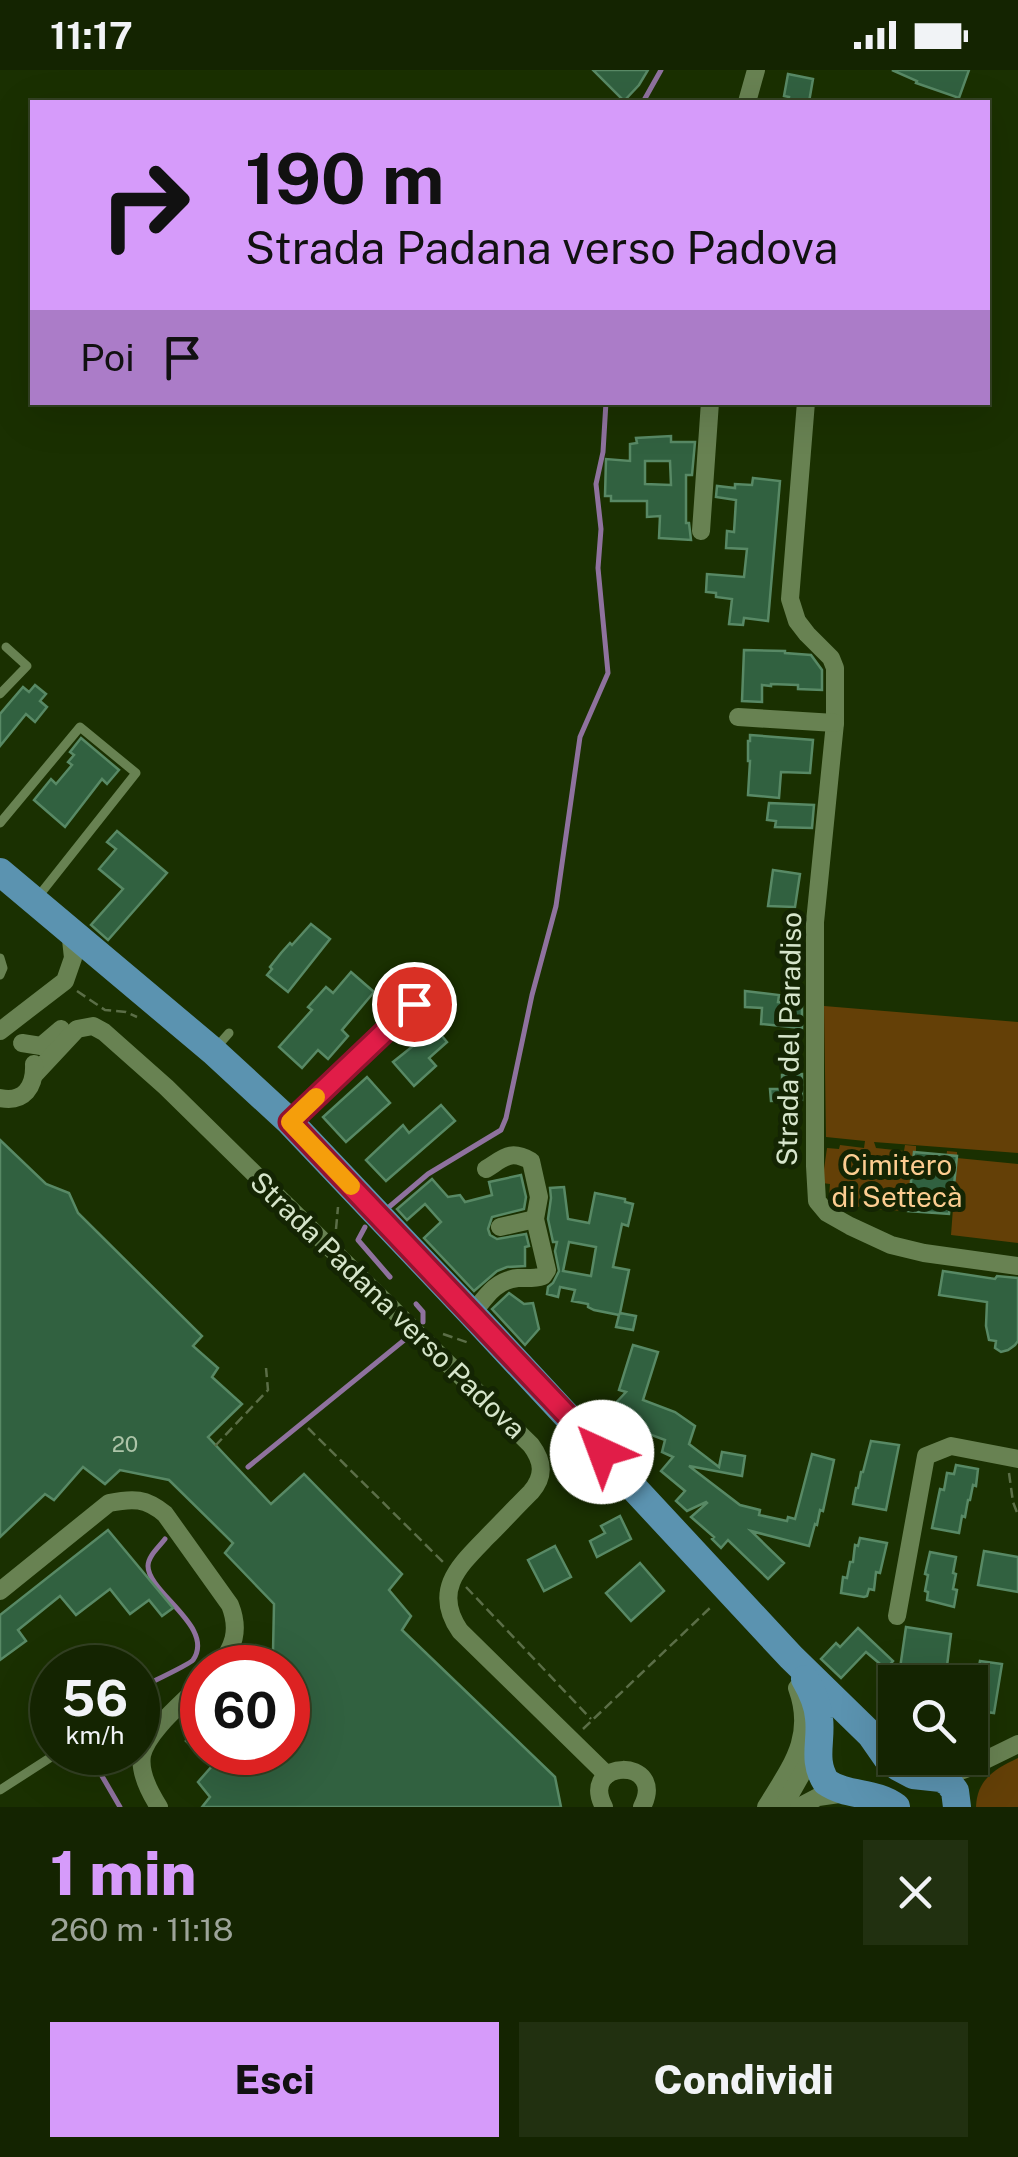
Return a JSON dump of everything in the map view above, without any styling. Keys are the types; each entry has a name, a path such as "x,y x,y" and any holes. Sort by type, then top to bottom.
{"main road":[{"name":"Strada Padana verso Padova","path":"0,872 70,930 221,1042 290,1122 791,1657"},
{"path":"791,1657 898,1768 948,1782 955,1790 957,1804"},
{"path":"791,1657 814,1696 820,1719 810,1743 826,1782 848,1792 879,1797 896,1807"},
{"path":"810,1743 838,1725 863,1728"}],"street":[{"path":"747,100 756,70"},
{"path":"701,532 710,405"},
{"name":"Strada del Paradiso","path":"806,405 790,599 797,621 831,658 835,723 815,922 817,1201 826,1213 891,1245 924,1254 1018,1266"},
{"path":"738,717 835,723"},
{"path":"0,1033 65,982 73,958 70,930"},
{"path":"290,1122 414,1004"},
{"name":"Strada Padana verso Padova","path":"22,1043 41,1046 71,1019 94,1016 106,1022 140,1056 152,1074"},
{"name":"Strada Padana verso Padova","path":"0,1098 16,1100 28,1092 34,1075 74,1031 88,1026 104,1032 152,1074 536,1452 541,1466 536,1487 461,1564 449,1588 449,1606 460,1631 607,1775"},
{"path":"0,1033 22,1043 31,1055 34,1075"},
{"name":"Strada Padana verso Padova","path":"472,1314 499,1282 536,1278 547,1270 535,1218 539,1196 531,1161 510,1154 486,1169"},
{"path":"500,1227 535,1218"},
{"path":"897,1616 926,1456 950,1446 1014,1458"},
{"path":"0,1591 109,1503 153,1503 165,1514 230,1606 235,1619 233,1645"},
{"path":"757,1618 799,1691 810,1743 783,1807"},
{"path":"159,1807 149,1791 142,1756 146,1745 180,1705"},
{"path":"766,1807 792,1763 810,1743"},
{"path":"940,1778 1018,1744"},
{"path":"957,1804 974,1771 994,1756"},
{"path":"604,1807 600,1786 607,1775 623,1769 639,1775 646,1787 642,1807"},
{"path":"799,1807 818,1796 848,1792"}],"lane":[{"path":"0,694 27,666 6,647"},
{"path":"0,823 80,726 136,773 35,900"},
{"path":"0,958 0,975"},
{"path":"0,1790 30,1771"}],"path":[{"path":"72,987 102,1008 139,1018"},
{"path":"337,1202 337,1237"},
{"path":"216,1446 268,1390 266,1368"},
{"path":"308,1428 448,1566"},
{"path":"1014,1458 1008,1480 1018,1515"},
{"path":"460,1580 592,1720"},
{"path":"576,1735 716,1602"}],"green space":[{"name":"Cimitero di Settecà","path":"824,1006 1018,1022 1018,1153 874,1142 876,1148 904,1151 905,1145 916,1146 916,1152 946,1159 947,1151 957,1152 957,1158 1018,1164 1018,1243 951,1235 954,1195 949,1214 873,1209 873,1201 860,1200 859,1207 852,1206 852,1199 829,1197 830,1184 822,1183 827,1148 864,1148 865,1141 826,1137"},
{"path":"1018,1758 1018,1807 976,1807 980,1789 989,1776"}],"building":[{"path":"593,70 648,70 623,100"},
{"path":"892,70 969,70 959,98"},
{"path":"788,74 813,79 809,100 788,100 784,96"},
{"path":"671,436 671,442 695,442 692,475 686,475 686,523 691,540 659,538 660,516 647,517 647,501 611,501 611,496 605,496 606,459 630,461 630,444 637,443 636,438","holes":["645,461 670,461 671,485 645,484"]},
{"path":"753,478 780,481 768,621 744,618 743,625 729,624 732,599 706,592 707,574 744,577 747,549 726,548 727,531 734,532 736,500 716,497 717,486 752,485"},
{"path":"744,650 811,655 822,670 822,690 762,685 762,702 742,701"},
{"path":"35,685 46,694 40,701 47,707 35,722 26,714 0,746 0,714 23,687 29,692"},
{"path":"750,735 813,740 810,773 781,772 779,798 748,795"},
{"path":"81,738 119,770 107,784 102,779 65,827 34,800 51,779 56,784 72,765 68,762 74,755 70,752"},
{"path":"769,803 814,805 812,828 775,827 776,821 767,820"},
{"path":"117,831 167,873 108,940 91,925 123,889 99,869 116,849 107,842"},
{"path":"773,870 800,874 795,907 768,906"},
{"path":"311,924 330,939 288,992 267,975 281,953"},
{"path":"351,972 374,992 342,1030 348,1036 328,1059 318,1050 302,1068 279,1047 312,1010 308,1007 326,987 333,993"},
{"path":"745,991 779,995 778,1002 802,1003 802,1028 761,1024 762,1008 745,1007"},
{"path":"427,1018 447,1042 429,1058 436,1066 414,1086 393,1062 413,1046 405,1037"},
{"path":"802,1074 802,1100 771,1101 770,1089 782,1089 782,1075"},
{"path":"367,1077 390,1103 346,1142 323,1117"},
{"path":"441,1105 455,1121 386,1181 366,1160 403,1125 409,1133"},
{"path":"0,1140 46,1184 69,1193 78,1213 202,1336 193,1346 218,1368 212,1377 242,1404 208,1437 271,1504 304,1474 402,1574 389,1590 411,1616 402,1630 555,1777 561,1807 202,1807 210,1797 198,1782 204,1775 310,1775 310,1645 273,1645 274,1604 225,1553 233,1543 169,1480 120,1470 105,1484 83,1467 54,1500 45,1494 0,1537"},
{"path":"914,1152 957,1156 949,1214 908,1211"},
{"path":"521,1175 526,1197 524,1209 492,1217 488,1229 497,1239 526,1234 529,1246 525,1247 525,1266 497,1271 474,1291 424,1238 441,1222 425,1204 407,1220 397,1209 432,1179 448,1197 460,1195 465,1202 492,1195 489,1182"},
{"path":"564,1187 568,1219 589,1223 595,1193 633,1204 628,1226 622,1224 613,1267 629,1270 620,1313 636,1316 633,1330 616,1327 619,1315 572,1301 575,1290 560,1287 558,1297 547,1294 559,1271 557,1242 553,1242 548,1219 550,1188","holes":["569,1242 596,1247 591,1276 563,1271"]},
{"path":"943,1271 995,1279 1018,1278 1015,1345 1001,1352 995,1348 996,1341 989,1340 987,1302 939,1295"},
{"path":"509,1293 524,1304 533,1303 539,1329 525,1345 492,1309"},
{"path":"633,1345 658,1352 643,1400 675,1412 695,1426 689,1444 719,1467 722,1452 745,1456 742,1476 689,1466 740,1505 760,1510 759,1515 795,1519 812,1454 834,1460 823,1511 820,1510 809,1546 751,1531 784,1563 768,1579 728,1540 721,1548 691,1517 706,1502 687,1511 676,1501 685,1491 661,1471 673,1457 662,1452 665,1440 628,1426 616,1439 598,1422 626,1392 619,1390"},
{"path":"871,1441 899,1445 886,1510 853,1504"},
{"path":"956,1465 978,1469 959,1533 932,1528 940,1489 944,1490 947,1473 954,1474"},
{"path":"620,1516 631,1539 597,1557 590,1541 605,1533 601,1526"},
{"path":"108,1530 173,1608 162,1616 149,1600 130,1614 110,1589 76,1615 60,1596 18,1630 26,1641 0,1660 0,1615"},
{"path":"860,1538 887,1543 874,1590 869,1589 864,1597 841,1593 843,1577 847,1578"},
{"path":"555,1546 571,1577 544,1591 528,1560"},
{"path":"984,1551 1018,1557 1018,1592 978,1585"},
{"path":"930,1552 956,1557 954,1607 927,1600 925,1574"},
{"path":"640,1563 664,1591 631,1621 606,1593"},
{"path":"906,1627 951,1634 947,1665 900,1665"},
{"path":"858,1628 893,1661 881,1665 866,1652 841,1678 821,1659 836,1643 840,1647"},
{"path":"980,1661 1002,1664 994,1713 988,1712 988,1665 979,1665"}],"waterway":[{"path":"644,100 661,70"},
{"path":"389,1207 428,1174 501,1130 506,1118 556,906 580,737 608,673 598,568 601,529 596,484 606,405"},
{"path":"365,1227 358,1240 390,1277"},
{"path":"416,1304 423,1312 423,1322"},
{"path":"248,1467 408,1337"},
{"path":"160,1678 193,1660 198,1648 189,1623 151,1576 150,1559 165,1539"},
{"path":"101,1775 120,1807"}],"slow traffic":[{"path":"316,1097 290,1122 351,1186"}],"route":[{"path":"414,1004 290,1122 602,1452"}]}
